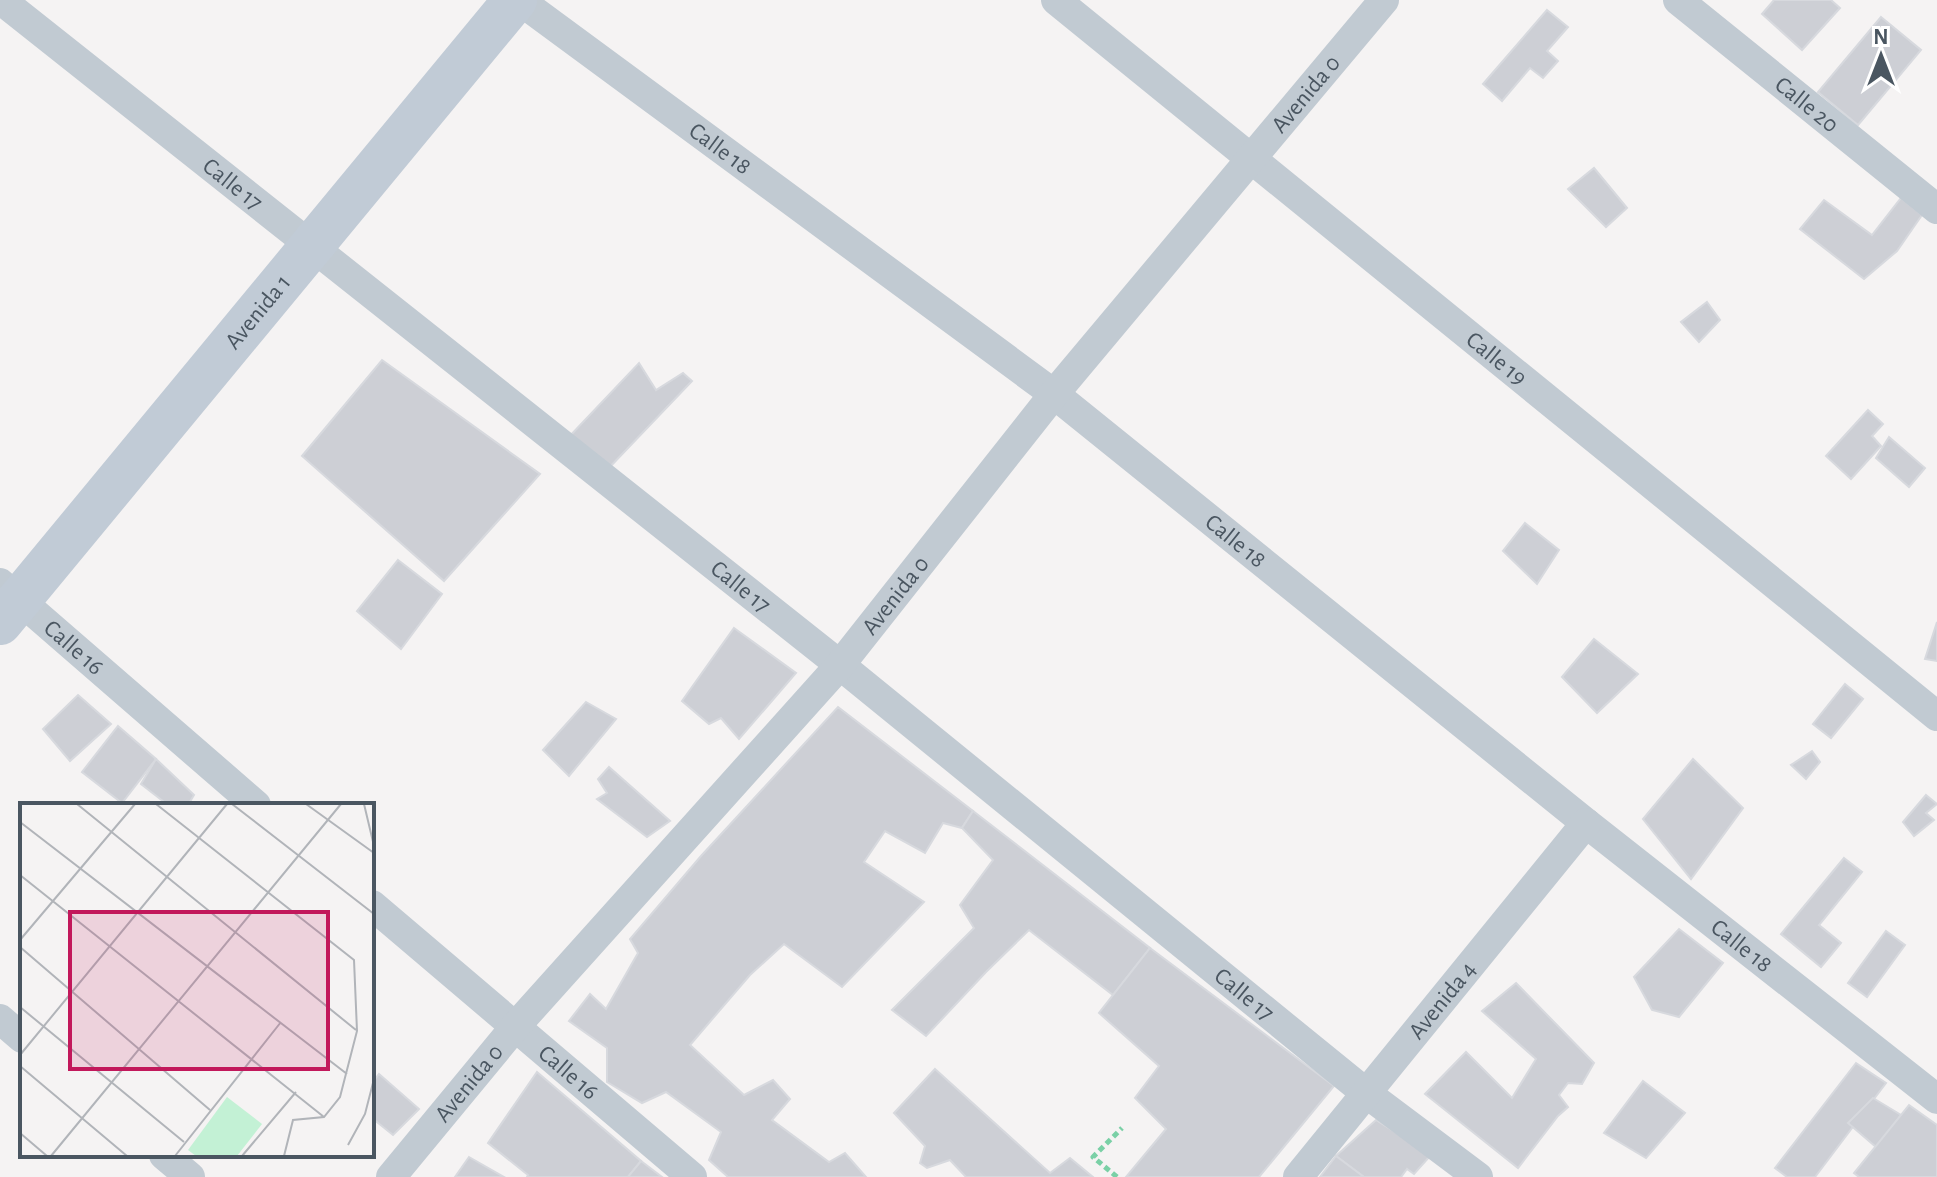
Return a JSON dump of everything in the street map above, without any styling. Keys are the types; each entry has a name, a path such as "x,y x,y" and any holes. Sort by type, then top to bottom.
{"street":[{"name":"Calle 17","path":"1,0 840,665 1366,1093 1478,1177"},
{"name":"Avenida 1","path":"6,602 517,0"},
{"name":"Calle 18","path":"517,0 1054,394 1586,823 1937,1099"},
{"name":"Calle 19","path":"1056,0 1937,716"},
{"name":"Avenida 0","path":"391,1177 514,1028 840,665 1054,394 1384,0"},
{"name":"Calle 20","path":"1678,0 1937,209"},
{"name":"Calle 16","path":"6,602 254,803"},
{"name":"Avenida 4","path":"1298,1177 1586,823"},
{"name":"Calle 16","path":"374,907 692,1177"},
{"path":"0,1019 20,1036"},
{"path":"166,1157 190,1177"}],"path":[{"path":"1117,1177 1093,1157 1122,1128"}],"building":[{"path":"1774,0 1831,0 1840,8 1802,50 1762,14"},
{"path":"1547,10 1568,27 1547,51 1558,61 1543,78 1530,68 1502,101 1483,84"},
{"path":"1881,17 1921,50 1858,125 1818,92"},
{"path":"1594,168 1627,208 1606,227 1568,189"},
{"path":"1901,198 1922,215 1897,251 1864,279 1800,229 1824,200 1872,235"},
{"path":"1707,302 1720,320 1699,342 1681,322"},
{"path":"382,360 540,474 444,581 302,456"},
{"path":"639,363 656,390 683,373 692,381 605,472 567,439"},
{"path":"1868,410 1883,424 1872,436 1881,446 1851,479 1826,456"},
{"path":"1889,437 1925,468 1909,487 1876,458"},
{"path":"1525,523 1559,550 1537,584 1503,551"},
{"path":"398,560 442,594 401,649 357,611"},
{"path":"1937,622 1937,661 1925,659"},
{"path":"734,628 796,673 739,739 721,718 709,724 682,701"},
{"path":"1594,639 1638,674 1597,713 1562,677"},
{"path":"1845,684 1863,699 1831,738 1813,724"},
{"path":"78,695 111,724 70,761 43,729"},
{"path":"586,702 616,719 569,776 543,750"},
{"path":"838,707 973,811 962,828 943,823 925,853 885,831 864,862 924,902 842,987 784,944 750,975 690,1045 744,1095 773,1080 790,1099 772,1120 829,1162 845,1153 866,1177 728,1177 709,1160 721,1132 666,1092 642,1103 607,1082 607,1048 569,1021 590,994 606,1009 638,953 630,939 701,856"},
{"path":"118,726 156,759 122,803 82,772"},
{"path":"1812,751 1820,762 1806,779 1791,765"},
{"path":"156,759 194,795 189,803 165,803 141,784"},
{"path":"1693,759 1743,808 1691,879 1643,819"},
{"path":"609,767 670,821 647,837 597,799 607,793 598,779"},
{"path":"1926,795 1937,804 1926,813 1934,820 1914,836 1903,822"},
{"path":"973,811 1150,948 1113,995 1029,930 926,1036 892,1010 974,928 960,905 993,860 962,828"},
{"path":"1844,858 1862,872 1819,925 1841,943 1821,967 1781,934"},
{"path":"1679,929 1723,963 1679,1017 1652,1010 1634,977"},
{"path":"1886,931 1905,945 1867,997 1848,983"},
{"path":"1150,948 1334,1086 1259,1177 1126,1177 1166,1129 1135,1098 1159,1066 1099,1013"},
{"path":"1516,983 1594,1063 1582,1084 1568,1083 1559,1095 1568,1107 1518,1168 1425,1094 1466,1052 1512,1098 1536,1059 1482,1011"},
{"path":"1856,1063 1886,1083 1815,1177 1787,1177 1775,1168"},
{"path":"935,1069 1050,1173 1070,1158 1093,1177 966,1177 950,1160 927,1168 920,1163 925,1146 894,1113"},
{"path":"537,1072 641,1161 628,1177 527,1177 488,1143"},
{"path":"379,1074 419,1109 393,1135 374,1120 374,1080"},
{"path":"1643,1081 1685,1113 1646,1158 1604,1133"},
{"path":"1873,1098 1901,1115 1876,1147 1848,1123"},
{"path":"1909,1105 1937,1125 1937,1177 1859,1177 1854,1173"},
{"path":"1376,1120 1431,1155 1414,1174 1407,1169 1401,1177 1364,1177 1336,1156"},
{"path":"1336,1156 1364,1177 1320,1177"},
{"path":"469,1157 504,1177 455,1177"},
{"path":"641,1161 662,1177 628,1177"}]}
